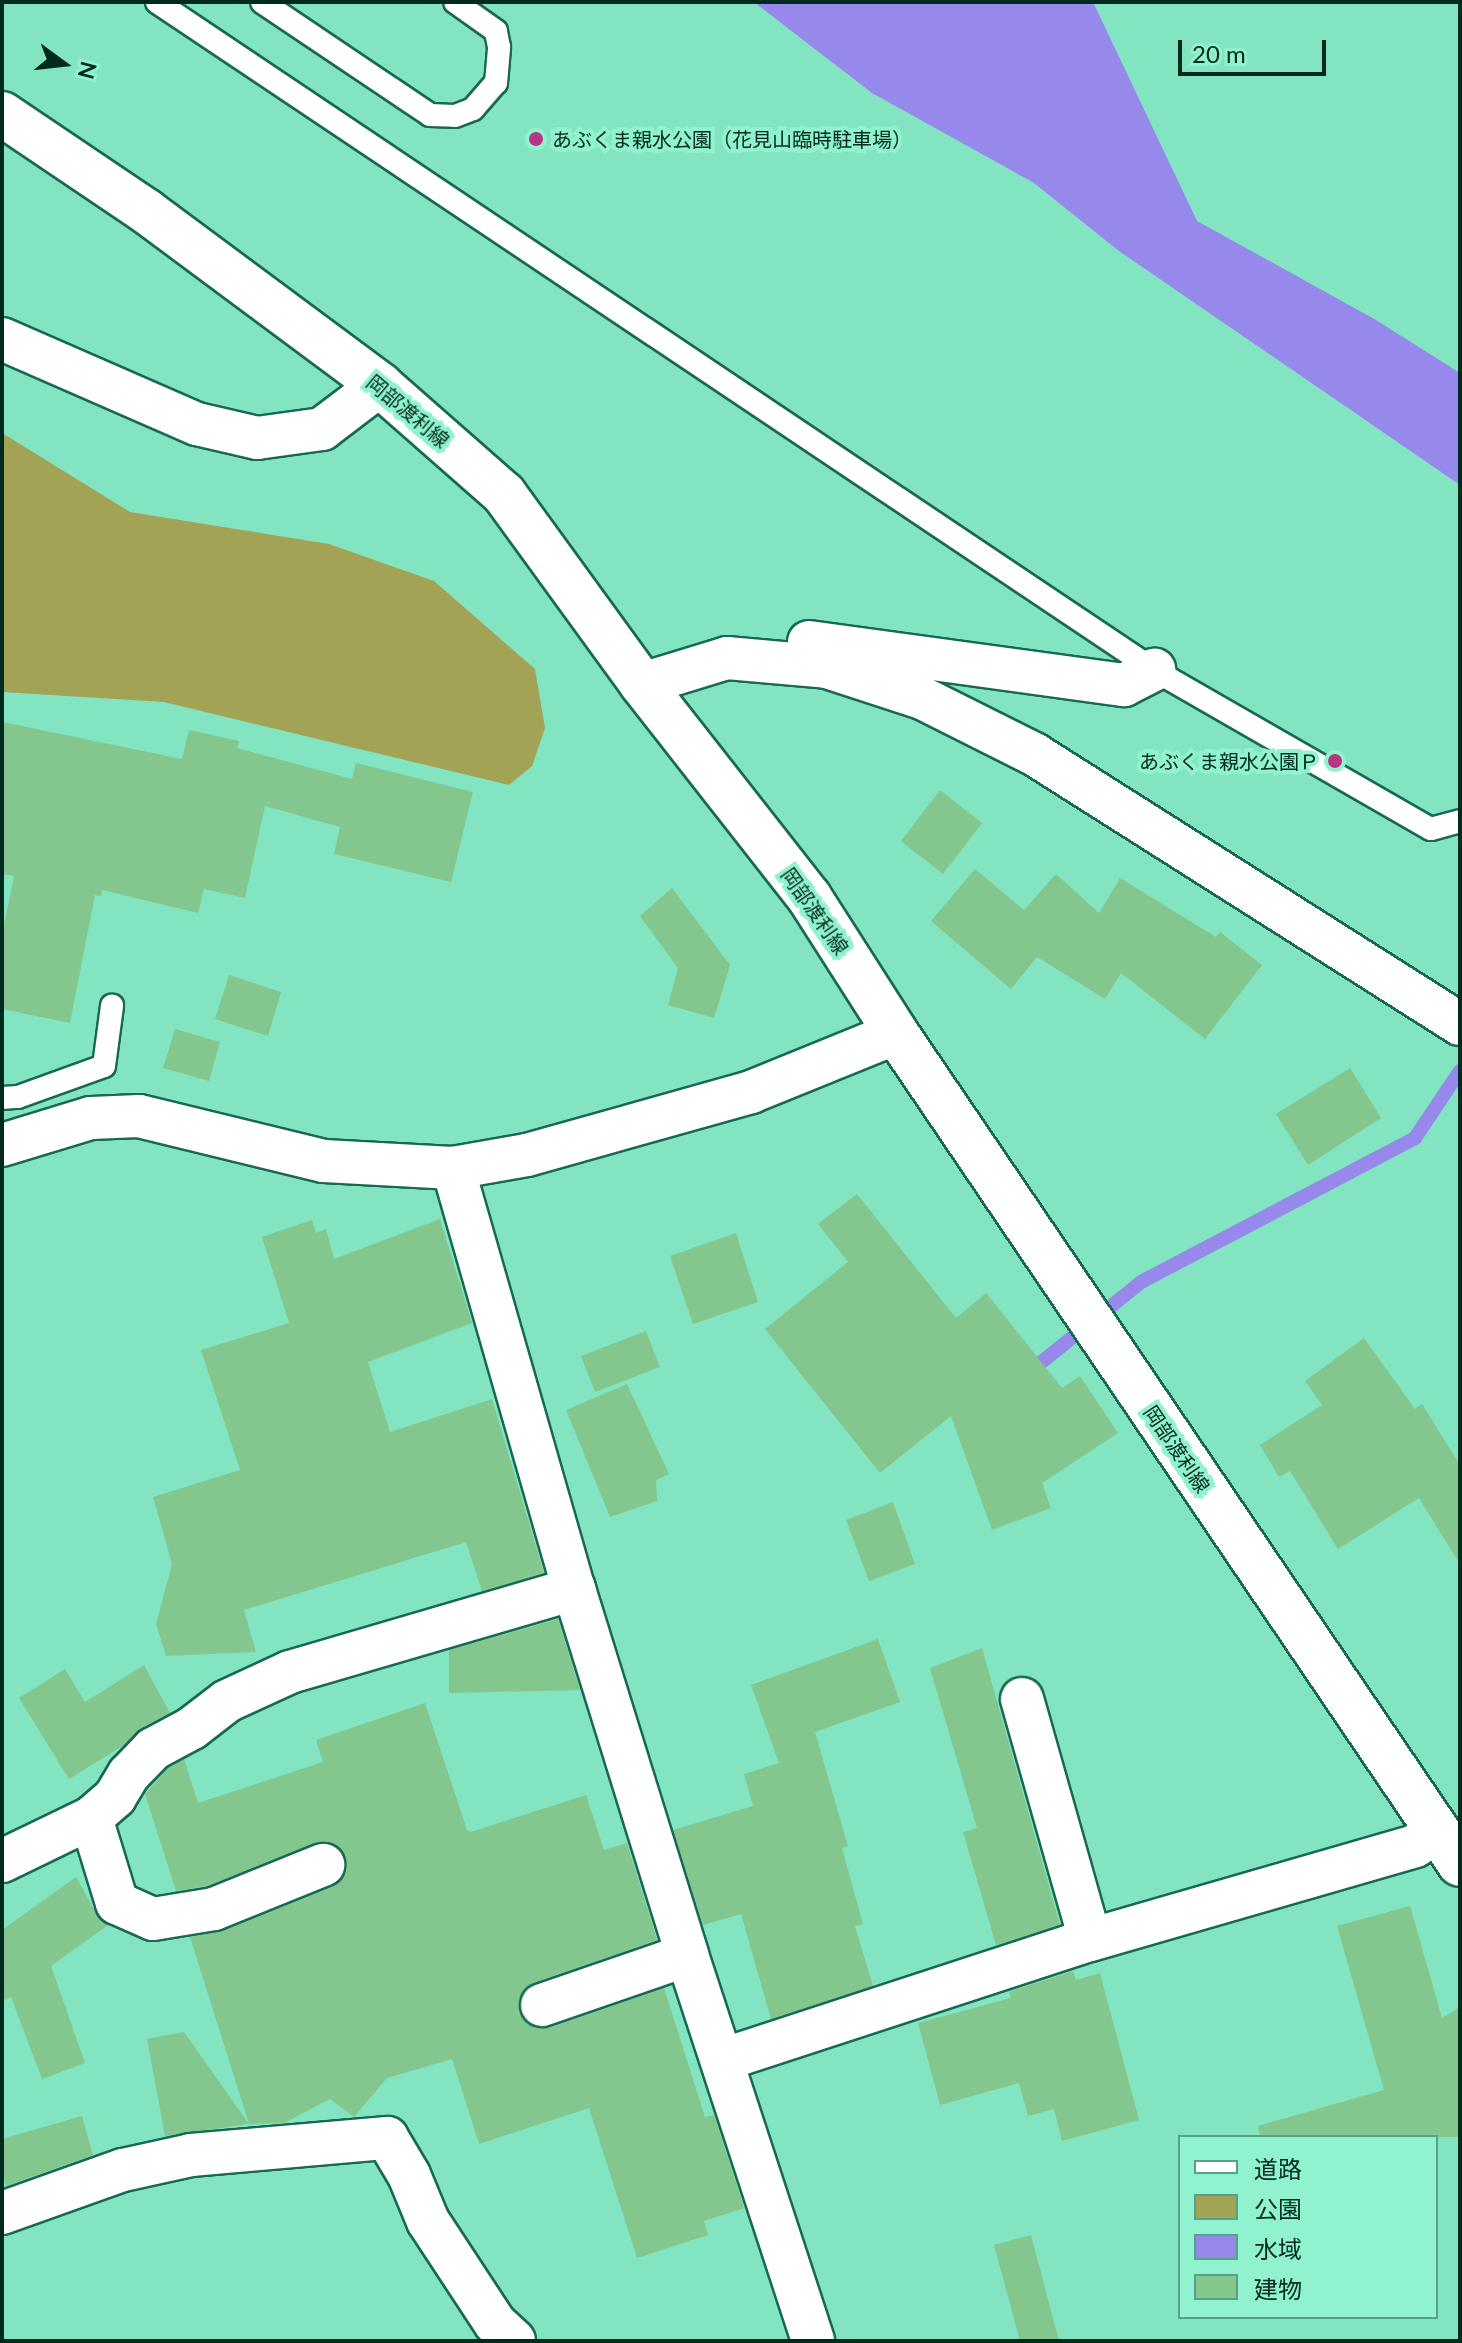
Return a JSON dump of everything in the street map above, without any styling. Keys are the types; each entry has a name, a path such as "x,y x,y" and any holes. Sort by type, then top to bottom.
{"main road":[{"name":"岡部渡利線","path":"2,114 146,211 380,385 504,494 642,684 809,897 896,1033 1454,1855"}],"street":[{"path":"2,339 197,424 257,438 322,429 380,385"},
{"path":"727,658 742,644 785,638 1124,685 1154,670"},
{"path":"642,684 727,658 827,667 922,698 1034,754 1460,1024"},
{"path":"2,1145 91,1118 139,1116 324,1161 453,1168 527,1155 751,1092 896,1033"},
{"path":"453,1168 574,1589 687,1955 813,2341"},
{"path":"2,1861 91,1818 115,1797 129,1774 153,1749 192,1728 227,1701 290,1672 574,1589"},
{"path":"1022,1699 1090,1940"},
{"path":"91,1818 117,1903 153,1919 214,1909 323,1865"},
{"path":"722,2060 1090,1940 1415,1846 1454,1855"},
{"path":"542,2005 687,1955"},
{"path":"2,2213 123,2170 191,2155 387,2138 409,2175 428,2221 495,2323 514,2341"}],"lane":[{"path":"157,2 1154,670 1431,829 1460,821"},
{"path":"262,2 430,115 455,116 473,109 496,83 499,47 496,31 455,2"},
{"path":"2,1098 18,1097 104,1066 112,1006"}],"green space":[{"path":"2,433 130,512 329,544 434,581 535,669 545,728 532,766 509,785 164,702 2,692"}],"water":[{"path":"754,2 1093,2 1197,221 1376,320 1460,373 1460,485 1119,251 1034,183 872,93"}],"building":[{"path":"2,722 182,759 189,730 239,741 237,748 352,779 356,763 473,792 451,882 334,854 340,827 265,806 245,898 204,889 198,913 102,890 101,896 95,895 70,1023 2,1009 2,935 14,876 2,874"},
{"path":"940,790 982,823 943,874 901,841"},
{"path":"975,869 1024,910 1056,874 1099,913 1120,878 1216,937 1220,932 1262,965 1205,1039 1121,973 1105,999 1037,957 1011,989 931,921"},
{"path":"672,888 730,965 714,1018 668,1005 678,968 640,916"},
{"path":"229,975 281,992 268,1036 215,1019"},
{"path":"175,1029 220,1042 209,1081 163,1068"},
{"path":"1350,1068 1381,1118 1308,1165 1276,1114"},
{"path":"857,1194 956,1318 986,1293 1062,1388 1080,1376 1118,1433 1042,1483 1051,1508 992,1530 951,1416 880,1473 765,1329 848,1262 818,1224"},
{"path":"440,1219 472,1323 368,1362 390,1432 492,1399 544,1573 482,1591 466,1542 244,1610 256,1652 166,1656 156,1624 172,1564 153,1497 240,1470 201,1350 289,1323 262,1237 312,1220 316,1233 326,1229 334,1259"},
{"path":"736,1233 758,1302 693,1324 670,1256"},
{"path":"646,1331 660,1367 595,1392 581,1356"},
{"path":"1364,1338 1415,1409 1422,1404 1460,1465 1460,1564 1419,1498 1338,1549 1290,1471 1279,1477 1260,1445 1322,1405 1305,1381"},
{"path":"627,1384 669,1474 656,1480 657,1501 610,1517 566,1410"},
{"path":"893,1502 915,1564 869,1581 846,1520"},
{"path":"558,1619 580,1690 449,1693 449,1650"},
{"path":"878,1639 900,1702 815,1732 848,1846 842,1848 863,1924 855,1926 873,1986 771,2019 741,1914 703,1925 673,1830 753,1806 744,1774 779,1763 751,1685"},
{"path":"982,1648 1060,1925 996,1945 963,1832 977,1828 930,1668"},
{"path":"144,1665 170,1713 141,1728 124,1745 69,1779 19,1698 65,1669 85,1702"},
{"path":"425,1703 467,1830 471,1832 586,1795 604,1850 627,1843 657,1940 533,1983 524,1989 519,2000 519,2012 527,2024 549,2028 664,1988 705,2117 714,2115 744,2208 704,2221 708,2235 637,2258 589,2108 479,2144 452,2059 387,2078 354,2117 330,2099 284,2123 249,2124 190,1937 223,1931 332,1887 342,1879 347,1868 345,1857 337,1846 326,1841 315,1843 207,1886 176,1891 145,1794 168,1768 184,1759 198,1803 323,1762 316,1740"},
{"path":"76,1877 99,1918 108,1925 51,1966 85,2063 42,2079 11,1997 2,2002 2,1930"},
{"path":"1410,1906 1442,2018 1460,2007 1460,2137 1260,2135 1258,2126 1384,2090 1337,1926"},
{"path":"1073,1971 1076,1980 1100,1973 1139,2120 1062,2141 1054,2109 1028,2116 1019,2083 940,2105 918,2023 1011,1998 1009,1992"},
{"path":"184,2032 249,2124 165,2136 147,2039"},
{"path":"82,2116 93,2155 6,2186 2,2170 2,2139"},
{"path":"1031,2235 1059,2341 1020,2341 994,2245"}],"waterway":[{"path":"1028,1373 1141,1282 1415,1138 1460,1071"}],"place":[{"name":"あぶくま親水公園（花見山臨時駐車場）","path":"536,139"},
{"name":"あぶくま親水公園Ｐ","path":"1335,761"}]}
